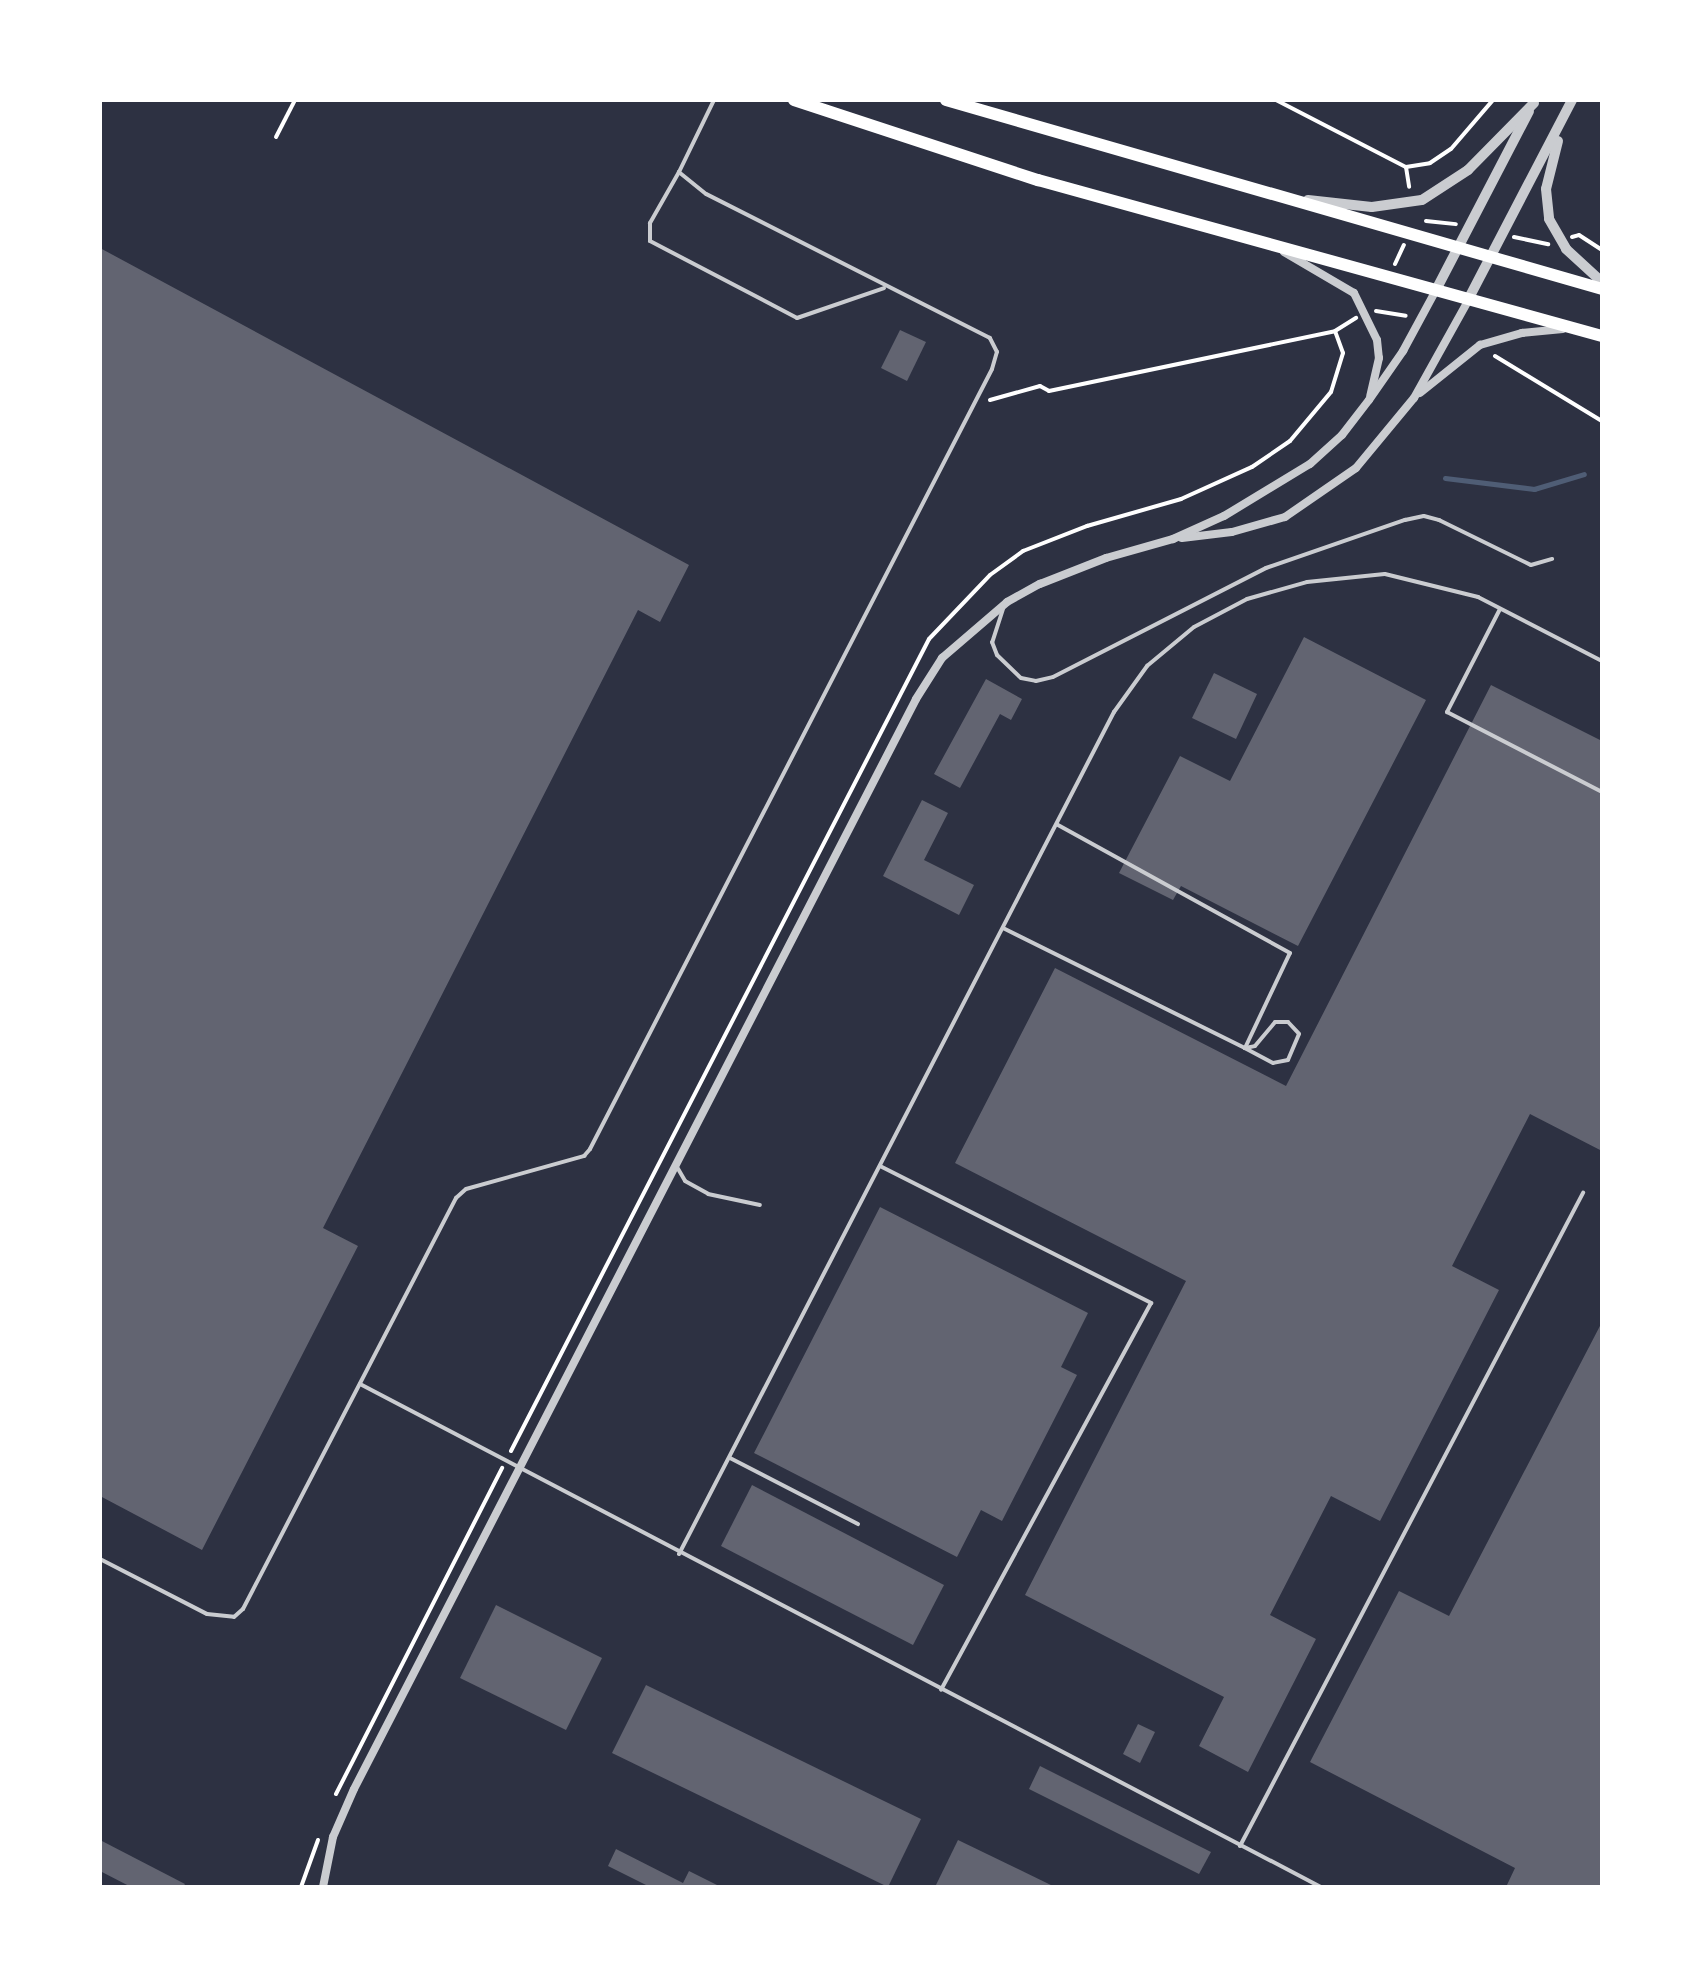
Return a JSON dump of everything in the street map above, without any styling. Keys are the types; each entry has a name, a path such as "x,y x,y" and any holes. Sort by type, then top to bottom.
{"main road":[{"path":"794,100 1038,180 1470,296 1602,336"},
{"path":"946,100 1491,259 1602,286"}],"street":[{"path":"323,1887 333,1837 519,1466 916,699 942,658 1007,602 1106,558 1173,539 1232,532 1285,517 1356,468 1414,398 1572,100"},
{"path":"1284,198 1372,207 1422,200 1468,170 1534,101"},
{"path":"1173,539 1284,483 1342,435 1403,351 1534,101"},
{"path":"1563,120 1546,188 1548,218 1566,249 1602,286"},
{"path":"1258,238 1334,278 1354,293 1368,311 1379,358 1369,400"},
{"path":"1414,398 1480,346 1522,333 1572,328"}],"lane":[{"path":"714,100 650,223 650,241 796,318 886,287"},
{"path":"100,1559 207,1614 234,1617 243,1609 456,1198 466,1189 584,1156 590,1148 997,352 990,338 706,194 679,172"},
{"path":"1007,602 992,642 997,656 1022,678 1036,681 1054,677 1266,568 1405,520 1424,516 1439,520 1531,564 1552,560"},
{"path":"680,1554 1114,712 1147,666 1194,626 1247,598 1308,582 1385,574 1445,586 1500,608 1602,660"},
{"path":"1500,608 1447,712 1602,792"},
{"path":"1057,825 1290,953 1244,1048"},
{"path":"1003,928 1244,1048 1280,1062 1288,1060 1298,1034 1288,1022 1275,1022 1255,1046 1244,1048"},
{"path":"675,1163 685,1181 708,1194 760,1205"},
{"path":"880,1166 1151,1303 941,1690"},
{"path":"1240,1846 1582,1193"},
{"path":"360,1384 1320,1887"},
{"path":"730,1458 858,1524"}],"path":[{"path":"276,137 295,100"},
{"path":"1276,100 1406,167 1430,163 1451,149 1493,100"},
{"path":"978,395 994,402 1040,386 1049,390 1335,331 1368,311"},
{"path":"332,1803 929,639 990,575 1024,552 1087,526 1181,498 1252,467 1290,441 1317,413 1342,371 1343,353 1335,331"},
{"path":"1480,346 1602,421"},
{"path":"301,1887 321,1831"}],"building":[{"path":"100,248 689,565 660,622 638,610 323,1228 358,1246 202,1550 100,1496"},
{"path":"900,330 926,342 907,381 881,368"},
{"path":"1304,637 1426,700 1298,946 1181,886 1173,900 1119,873 1180,756 1230,781"},
{"path":"1214,673 1257,694 1236,739 1192,718"},
{"path":"986,679 1022,699 1011,720 1000,714 960,788 934,774"},
{"path":"1491,685 1602,741 1602,1151 1530,1114 1452,1266 1499,1290 1380,1521 1331,1496 1270,1615 1316,1639 1248,1772 1199,1746 1224,1697 1025,1595 1186,1281 955,1163 1055,968 1286,1086"},
{"path":"922,800 948,813 924,860 974,885 959,915 883,876"},
{"path":"880,1207 1088,1313 1061,1367 1077,1375 1002,1521 981,1510 957,1557 754,1453"},
{"path":"1602,1322 1602,1887 1506,1887 1515,1868 1310,1762 1399,1591 1449,1616"},
{"path":"752,1485 944,1585 913,1645 721,1546"},
{"path":"496,1605 602,1658 566,1730 460,1678"},
{"path":"646,1685 921,1819 888,1887 612,1753"},
{"path":"1138,1724 1155,1732 1140,1763 1123,1754"},
{"path":"1040,1766 1211,1852 1199,1874 1029,1789"},
{"path":"100,1840 185,1884 131,1887 100,1871"},
{"path":"958,1840 1055,1887 935,1887"},
{"path":"616,1849 683,1883 689,1871 721,1887 650,1887 608,1866"}],"waterway":[{"path":"1445,478 1534,489 1584,474"}]}
